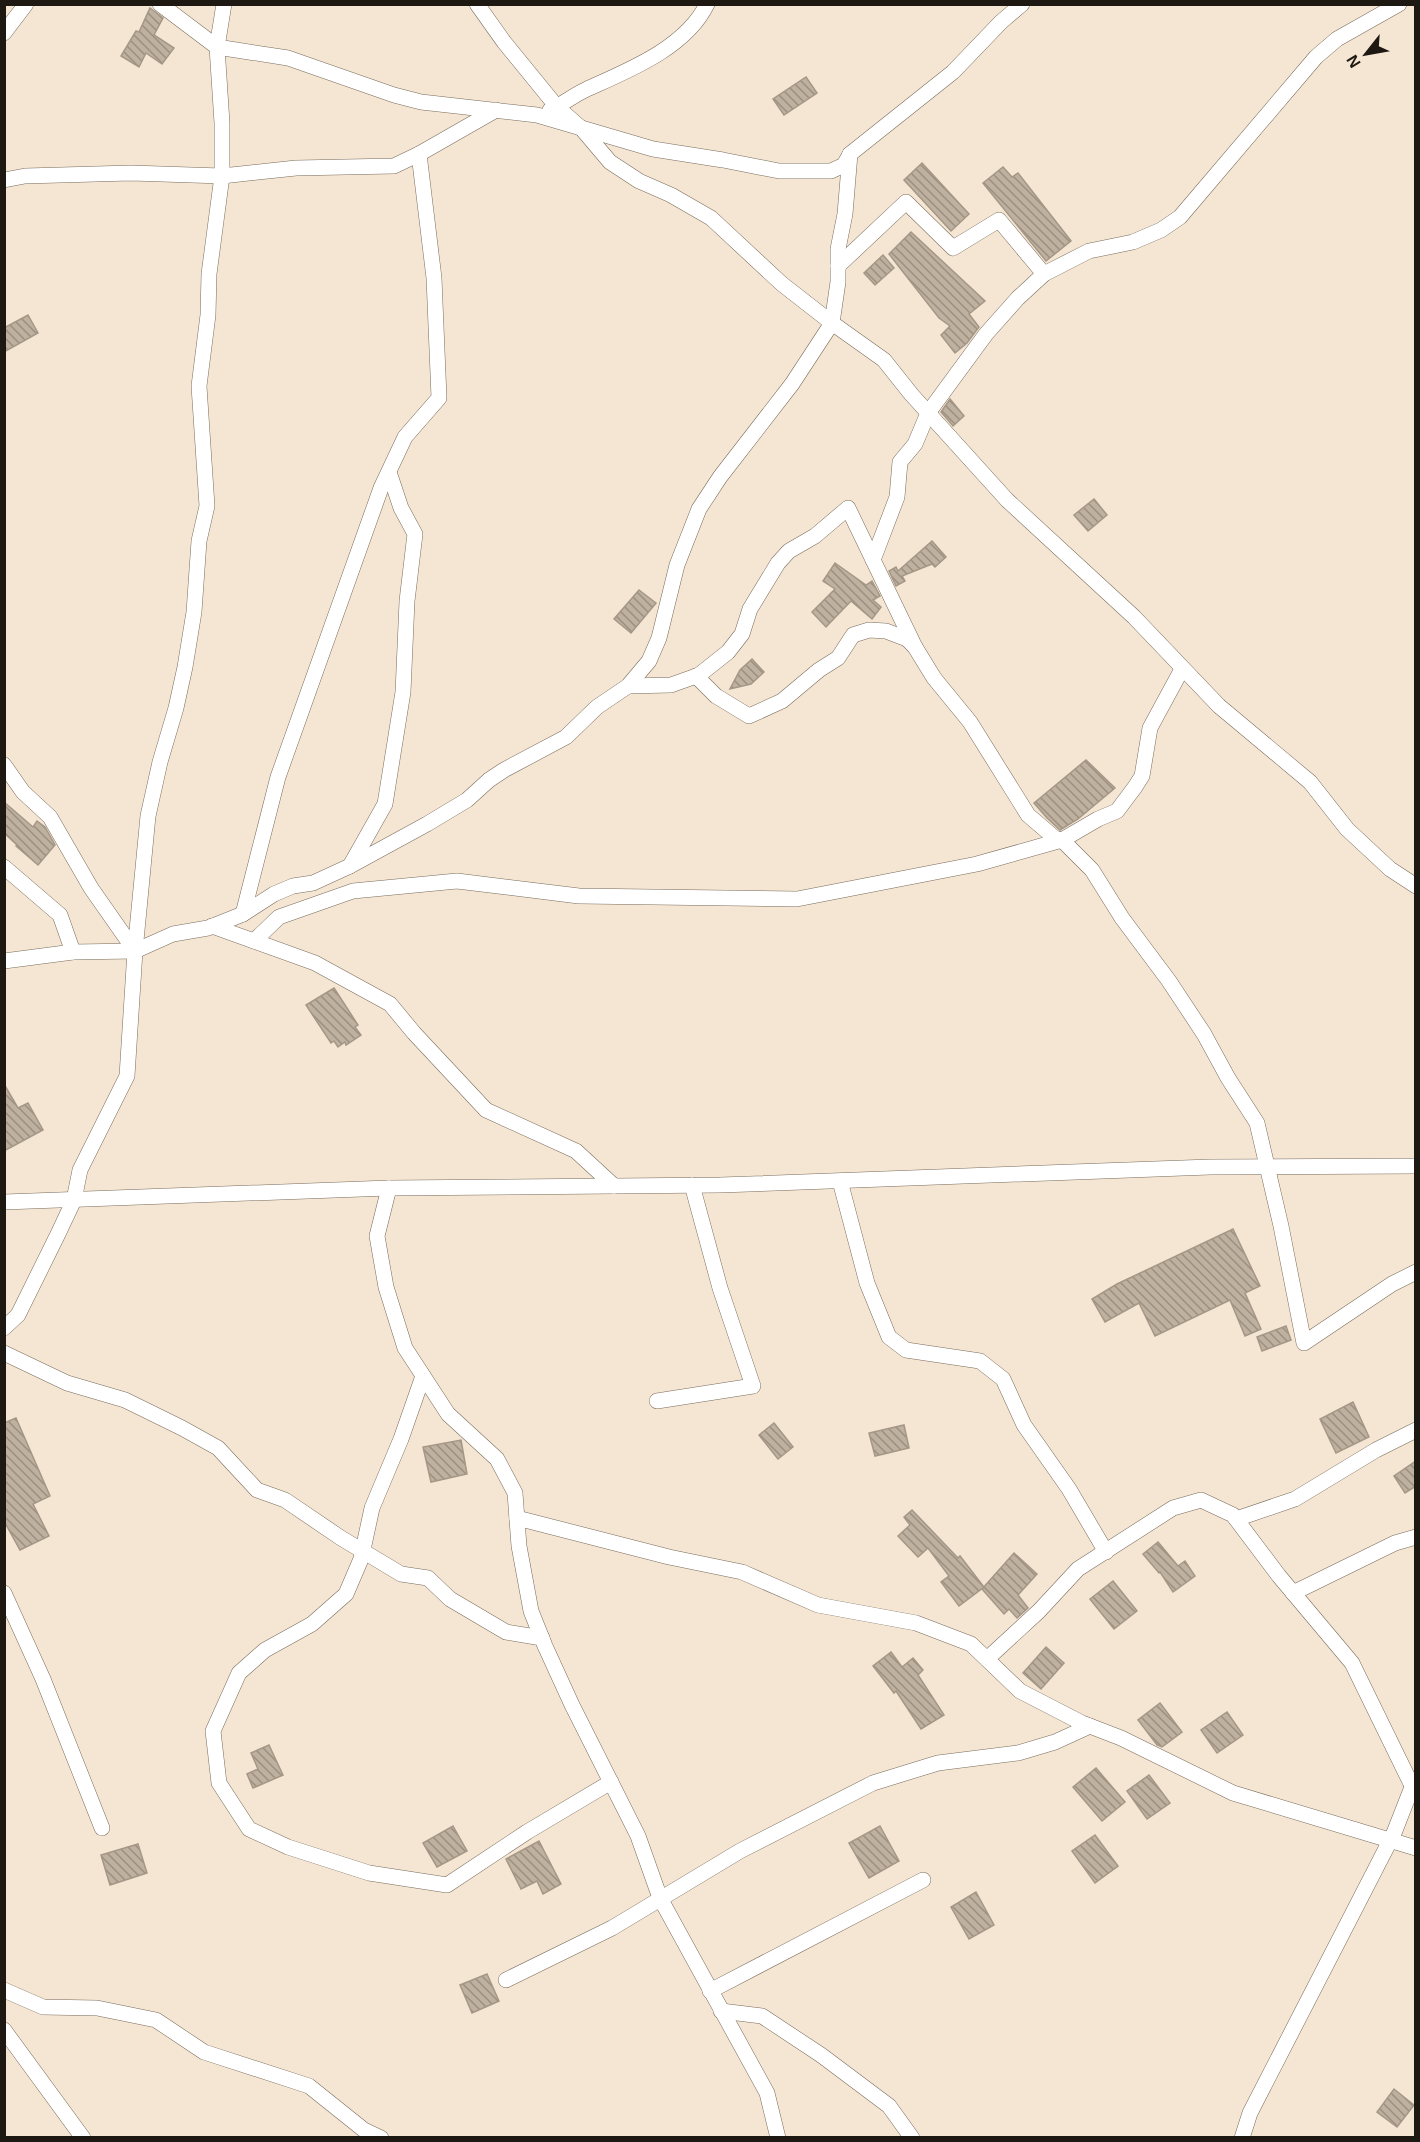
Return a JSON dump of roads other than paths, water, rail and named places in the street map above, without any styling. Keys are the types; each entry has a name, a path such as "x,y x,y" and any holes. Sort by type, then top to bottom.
{"street":[{"path":"4,33 26,4"},
{"path":"160,4 217,47 288,58 394,95 421,102 537,115 653,148 779,171 831,171 844,165 850,154 953,72 1001,22 1022,4"},
{"path":"4,1328 18,1315 74,1200 80,1170 127,1076 135,951 148,816 159,762 176,708 185,667 194,612 199,541 207,506 200,386 208,315 209,274 222,176 222,123 217,47 224,4"},
{"path":"477,4 504,42 557,107 582,129 610,162 639,182 671,195 711,218 782,284 884,360 1006,500 1134,617 1219,706 1310,782 1347,829 1390,869 1416,886"},
{"path":"537,115 557,107 584,90 648,61 693,26 706,4"},
{"path":"873,560 897,496 900,462 915,444 928,412 986,334 1018,297 1044,274 1089,251 1133,242 1161,230 1180,217 1316,57 1337,39 1399,4"},
{"path":"4,180 26,176 131,173 222,176 296,168 394,166 496,110"},
{"path":"243,914 278,777 381,488 405,437 439,398 434,278 419,154"},
{"path":"4,961 73,952 135,951 173,934 212,926 243,914 274,894 293,885 313,883 428,824 467,800 504,770 566,737 597,707 628,686 649,661 659,638 677,565 699,508 720,477 792,384 832,323 838,282 838,249 845,214 850,154"},
{"path":"838,266 906,202 953,249 999,220 1044,274"},
{"path":"350,866 386,804 403,692 407,601 415,534 401,508 389,472"},
{"path":"628,686 671,685 696,676 729,652 742,634 750,609 778,563 789,551 815,536 848,508 915,646 934,678 970,722 1028,815 1056,839 1062,840 1092,870 1122,918 1204,1034 1228,1078 1257,1123 1281,1226 1304,1343 1392,1284 1416,1272"},
{"path":"696,676 716,696 749,716 782,701 819,670 838,658 853,635 869,630 885,631 907,639 915,646"},
{"path":"254,941 279,916 353,891 457,881 579,896 797,899 976,864 1062,840 1117,811 1136,788 1142,776 1150,728 1182,669"},
{"path":"4,765 23,792 50,817 91,888 135,951"},
{"path":"4,867 60,915 73,952"},
{"path":"212,926 315,963 390,1004 414,1034 486,1110 576,1151 614,1186"},
{"path":"4,1202 389,1188 840,1181 1210,1167 1416,1166"},
{"path":"840,1181 867,1283 889,1337 906,1350 980,1361 1003,1379 1024,1425 1069,1489 1106,1552"},
{"path":"657,1401 753,1386 720,1288 692,1185"},
{"path":"389,1188 377,1236 386,1287 405,1348 448,1414 497,1459 515,1493 519,1546 531,1611 542,1638 572,1705 638,1836 660,1899 766,2093 778,2138"},
{"path":"4,1353 67,1383 125,1400 218,1448 257,1490 285,1500 401,1574 428,1578 450,1599 506,1632 542,1638"},
{"path":"423,1376 401,1439 372,1508 362,1551 346,1594 312,1624 265,1650 239,1673 213,1731 219,1784 249,1829 288,1847 369,1873 447,1885 527,1832 611,1782"},
{"path":"1236,1519 1295,1499 1376,1450 1416,1430"},
{"path":"987,1659 1039,1611 1078,1569 1173,1508 1201,1500 1233,1515 1293,1593 1352,1663 1414,1787 1390,1840 1250,2113 1242,2138"},
{"path":"517,1518 669,1557 742,1572 818,1605 916,1623 971,1644 1020,1691 1233,1793 1416,1848"},
{"path":"1293,1593 1416,1536"},
{"path":"4,1593 43,1679 102,1828"},
{"path":"506,1980 612,1928 740,1851 873,1783 938,1763 1018,1753 1054,1742 1090,1726"},
{"path":"710,1991 923,1880"},
{"path":"4,1990 43,2007 97,2008 156,2020 204,2052 309,2086 364,2130 381,2138"},
{"path":"722,2012 762,2016 821,2055 889,2106 912,2138"},
{"path":"4,2030 83,2138"}]}
